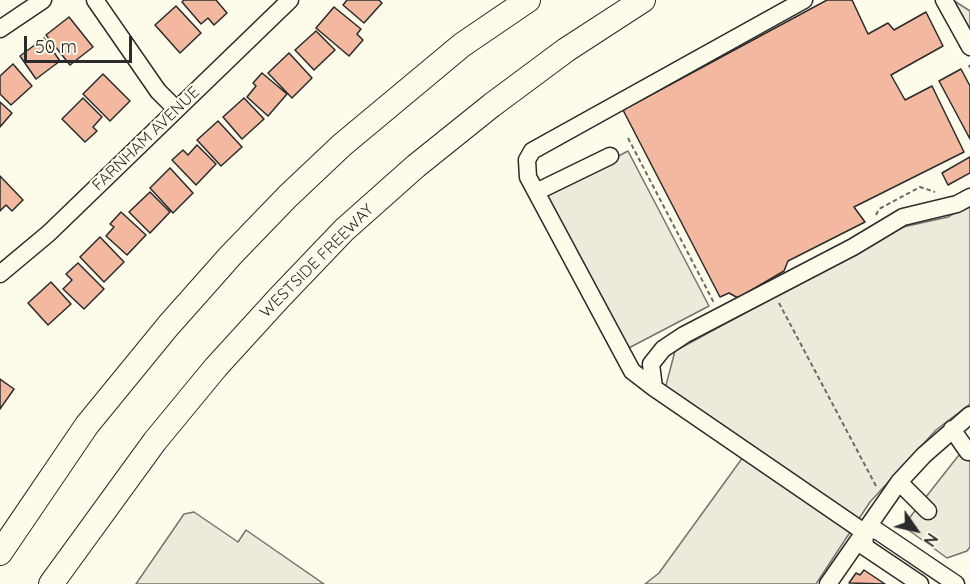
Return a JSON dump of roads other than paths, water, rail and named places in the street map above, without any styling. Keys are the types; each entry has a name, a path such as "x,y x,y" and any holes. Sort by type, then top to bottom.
{"highway":[{"path":"0,553 87,425 168,326 231,255 342,145 462,45 521,0"},
{"path":"462,45 528,0"},
{"name":"WESTSIDE FREEWAY","path":"51,584 163,431 224,358 344,230 416,166 492,105 566,50 643,0"}],"street":[{"path":"0,29 43,0"},
{"path":"95,0 158,91 176,110"},
{"name":"FARNHAM AVENUE","path":"0,274 41,240 290,0"},
{"path":"804,0 532,151 526,160 528,177 632,371 864,532 876,530 956,584"},
{"path":"944,0 970,47"},
{"path":"536,192 610,156"},
{"path":"654,388 651,364 663,349 691,332 853,247 903,217 957,204 970,197"},
{"path":"828,584 899,482 924,455 970,415"},
{"path":"952,429 968,452"},
{"path":"899,482 927,511"},
{"path":"864,532 865,547 920,584"}]}
